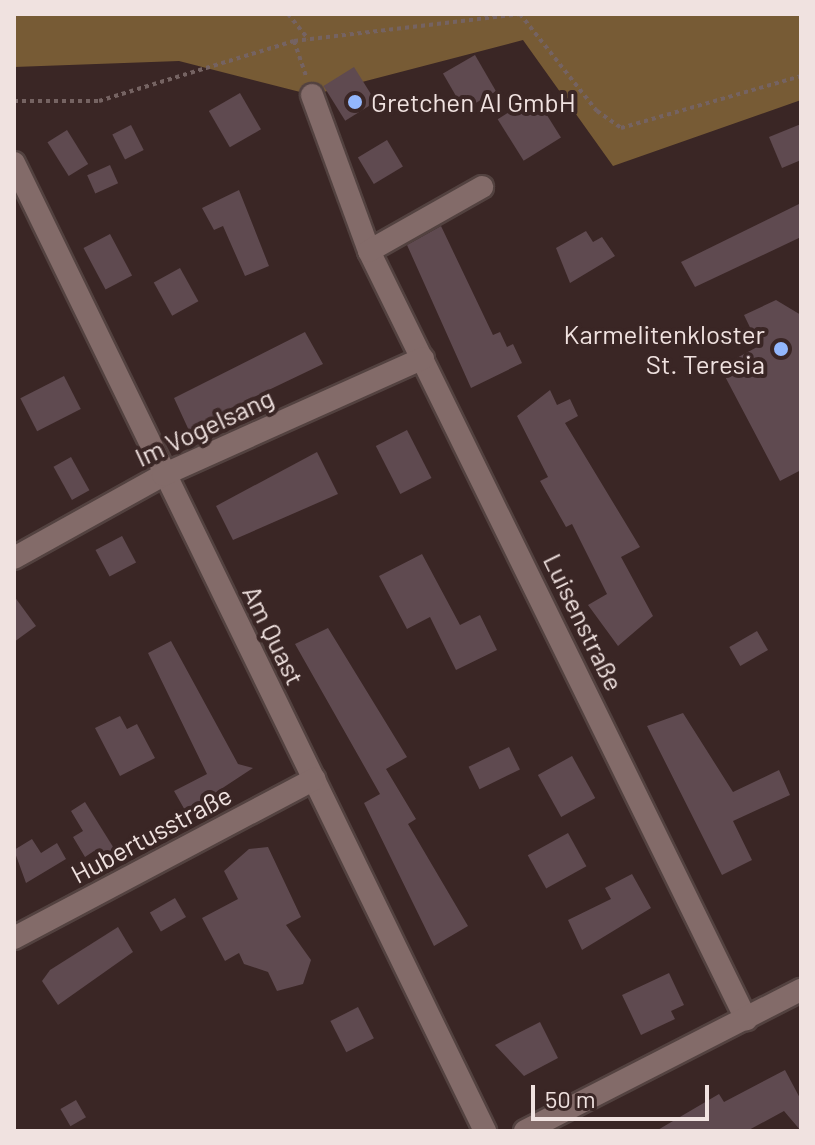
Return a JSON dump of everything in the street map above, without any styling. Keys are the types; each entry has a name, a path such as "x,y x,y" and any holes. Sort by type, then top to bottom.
{"street":[{"name":"Luisenstraße","path":"312,96 369,251 746,1019"},
{"name":"Am Quast","path":"14,163 163,475 485,1131"},
{"path":"369,251 482,187"},
{"name":"Im Vogelsang","path":"14,558 163,475 423,358"},
{"name":"Hubertusstraße","path":"14,938 314,779"},
{"path":"525,1131 801,990"}],"path":[{"path":"288,14 308,39"},
{"path":"14,101 99,101 294,41 520,14 597,111 621,128 801,76"},
{"path":"294,41 312,96"}],"shaded area":[{"path":"14,14 801,14 801,100 613,166 523,40 312,95 179,61 14,67"}],"building":[{"path":"475,55 496,91 464,110 443,74"},
{"path":"354,67 376,102 345,121 323,86"},
{"path":"240,93 261,129 230,147 209,111"},
{"path":"535,96 561,138 524,161 498,119"},
{"path":"801,124 801,160 782,168 769,137"},
{"path":"131,125 144,150 125,159 112,135"},
{"path":"67,130 88,164 69,176 47,142"},
{"path":"387,140 403,167 374,184 358,158"},
{"path":"110,165 118,183 95,193 87,175"},
{"path":"239,190 269,266 245,276 223,226 214,230 202,208"},
{"path":"801,203 801,237 695,287 681,262"},
{"path":"441,226 493,335 500,332 507,347 513,344 522,363 471,388 407,245"},
{"path":"586,231 593,242 602,237 615,256 570,283 556,248"},
{"path":"110,234 132,275 106,290 84,248"},
{"path":"180,268 198,301 172,316 154,283"},
{"path":"776,300 801,315 801,470 780,481 720,367 759,346 744,315"},
{"path":"305,332 323,364 229,409 233,418 192,437 174,398"},
{"path":"64,376 81,409 37,431 20,398"},
{"path":"550,390 557,405 570,399 578,416 565,423 640,547 621,557 653,616 618,646 588,605 607,594 572,524 566,527 540,481 548,477 517,416"},
{"path":"407,430 432,478 400,494 376,446"},
{"path":"317,452 338,494 233,540 216,506"},
{"path":"71,457 89,490 72,500 54,467"},
{"path":"122,536 136,562 110,577 96,550"},
{"path":"422,554 460,625 480,615 497,650 456,670 430,617 407,629 379,576"},
{"path":"14,596 36,626 14,642"},
{"path":"328,628 407,757 386,769 416,819 408,824 468,926 434,946 364,803 380,794 295,644"},
{"path":"757,631 768,650 740,666 729,647"},
{"path":"171,641 238,764 253,768 186,812 174,791 207,774 148,653"},
{"path":"683,713 733,792 779,770 790,795 733,821 752,860 722,875 647,726"},
{"path":"120,716 127,729 137,724 155,758 120,776 95,728"},
{"path":"509,747 520,769 480,789 469,767"},
{"path":"572,756 595,798 561,817 538,775"},
{"path":"85,802 115,850 100,859 94,851 85,857 73,837 83,831 71,811"},
{"path":"568,833 586,866 546,889 528,855"},
{"path":"32,839 41,853 57,843 66,859 26,883 14,850"},
{"path":"268,847 301,917 286,925 311,960 303,984 277,991 268,972 244,964 239,953 225,961 202,918 238,899 224,871 249,849"},
{"path":"632,874 651,908 582,950 568,920 611,899 605,888"},
{"path":"175,898 186,917 161,932 150,912"},
{"path":"118,927 133,952 58,1005 42,981 50,970"},
{"path":"669,973 684,1005 671,1011 675,1019 641,1035 622,995"},
{"path":"358,1007 374,1038 346,1052 330,1021"},
{"path":"540,1022 558,1058 524,1076 495,1045"},
{"path":"785,1070 801,1100 801,1131 784,1111 747,1131 656,1131 719,1094 724,1102"},
{"path":"76,1100 86,1117 70,1126 60,1109"}],"place":[{"name":"Gretchen AI GmbH","path":"355,102"},
{"name":"Karmelitenkloster St. Teresia","path":"781,349"}]}
